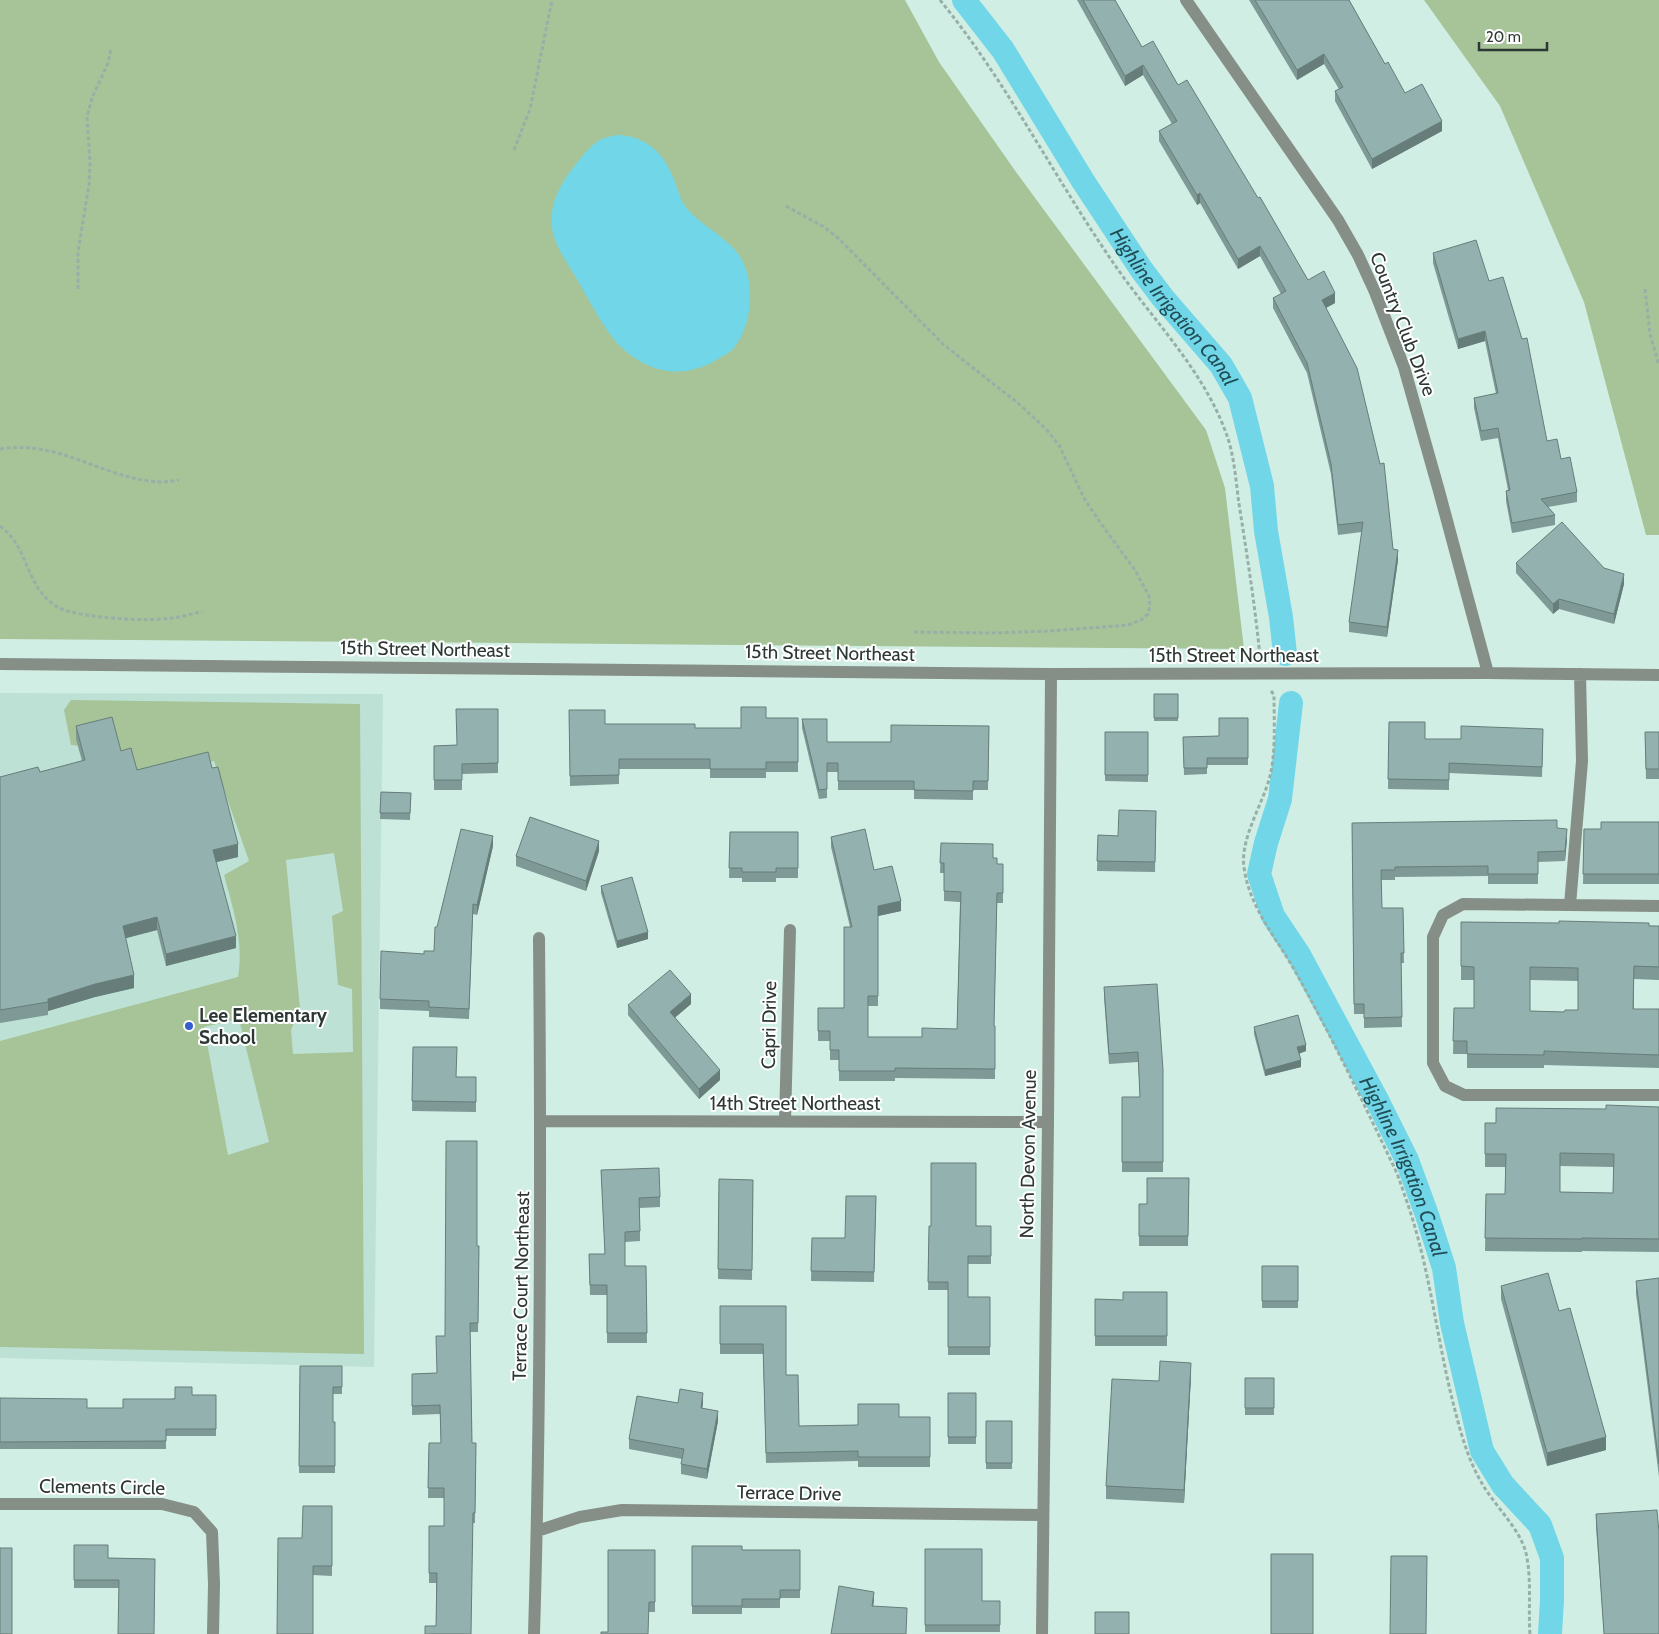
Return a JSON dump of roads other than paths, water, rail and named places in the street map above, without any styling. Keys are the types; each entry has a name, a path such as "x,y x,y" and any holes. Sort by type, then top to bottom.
{"street":[{"name":"Country Club Drive","path":"1186,0 1338,220 1358,255 1375,292 1404,367 1488,673"},
{"name":"15th Street Northeast","path":"0,664 1050,674 1488,673 1659,675"},
{"name":"North Devon Avenue","path":"1042,1634 1048,1122 1050,674"},
{"path":"1570,905 1582,761 1580,674"},
{"path":"1659,906 1463,904 1443,915 1433,937 1433,1063 1445,1086 1464,1094 1659,1096"},
{"name":"Capri Drive","path":"785,1121 790,930"},
{"name":"Terrace Court Northeast","path":"534,1634 537,1531 541,1121 539,938"},
{"name":"14th Street Northeast","path":"541,1121 1048,1122"},
{"name":"Clements Circle","path":"0,1504 162,1504 194,1512 212,1532 213,1634"},
{"name":"Terrace Drive","path":"537,1531 580,1517 622,1510 1042,1515"}],"water":[{"path":"617,135 636,138 658,153 669,168 686,207 735,250 747,272 750,286 749,313 740,339 729,352 695,369 669,371 657,369 644,364 621,347 598,316 562,255 553,234 552,217 555,199 568,174 593,145 604,138"}],"waterway":[{"name":"Highline Irrigation Canal","path":"964,0 1003,50 1083,181 1141,269 1163,298 1221,365 1240,398 1262,486 1266,531 1281,617 1285,654"},
{"name":"Highline Irrigation Canal","path":"1291,703 1280,799 1266,843 1259,874 1273,916 1299,955 1407,1160 1444,1268 1452,1323 1482,1451 1503,1485 1540,1525 1552,1558 1550,1634"}],"place":[{"name":"Lee Elementary School","path":"189,1026"}]}
